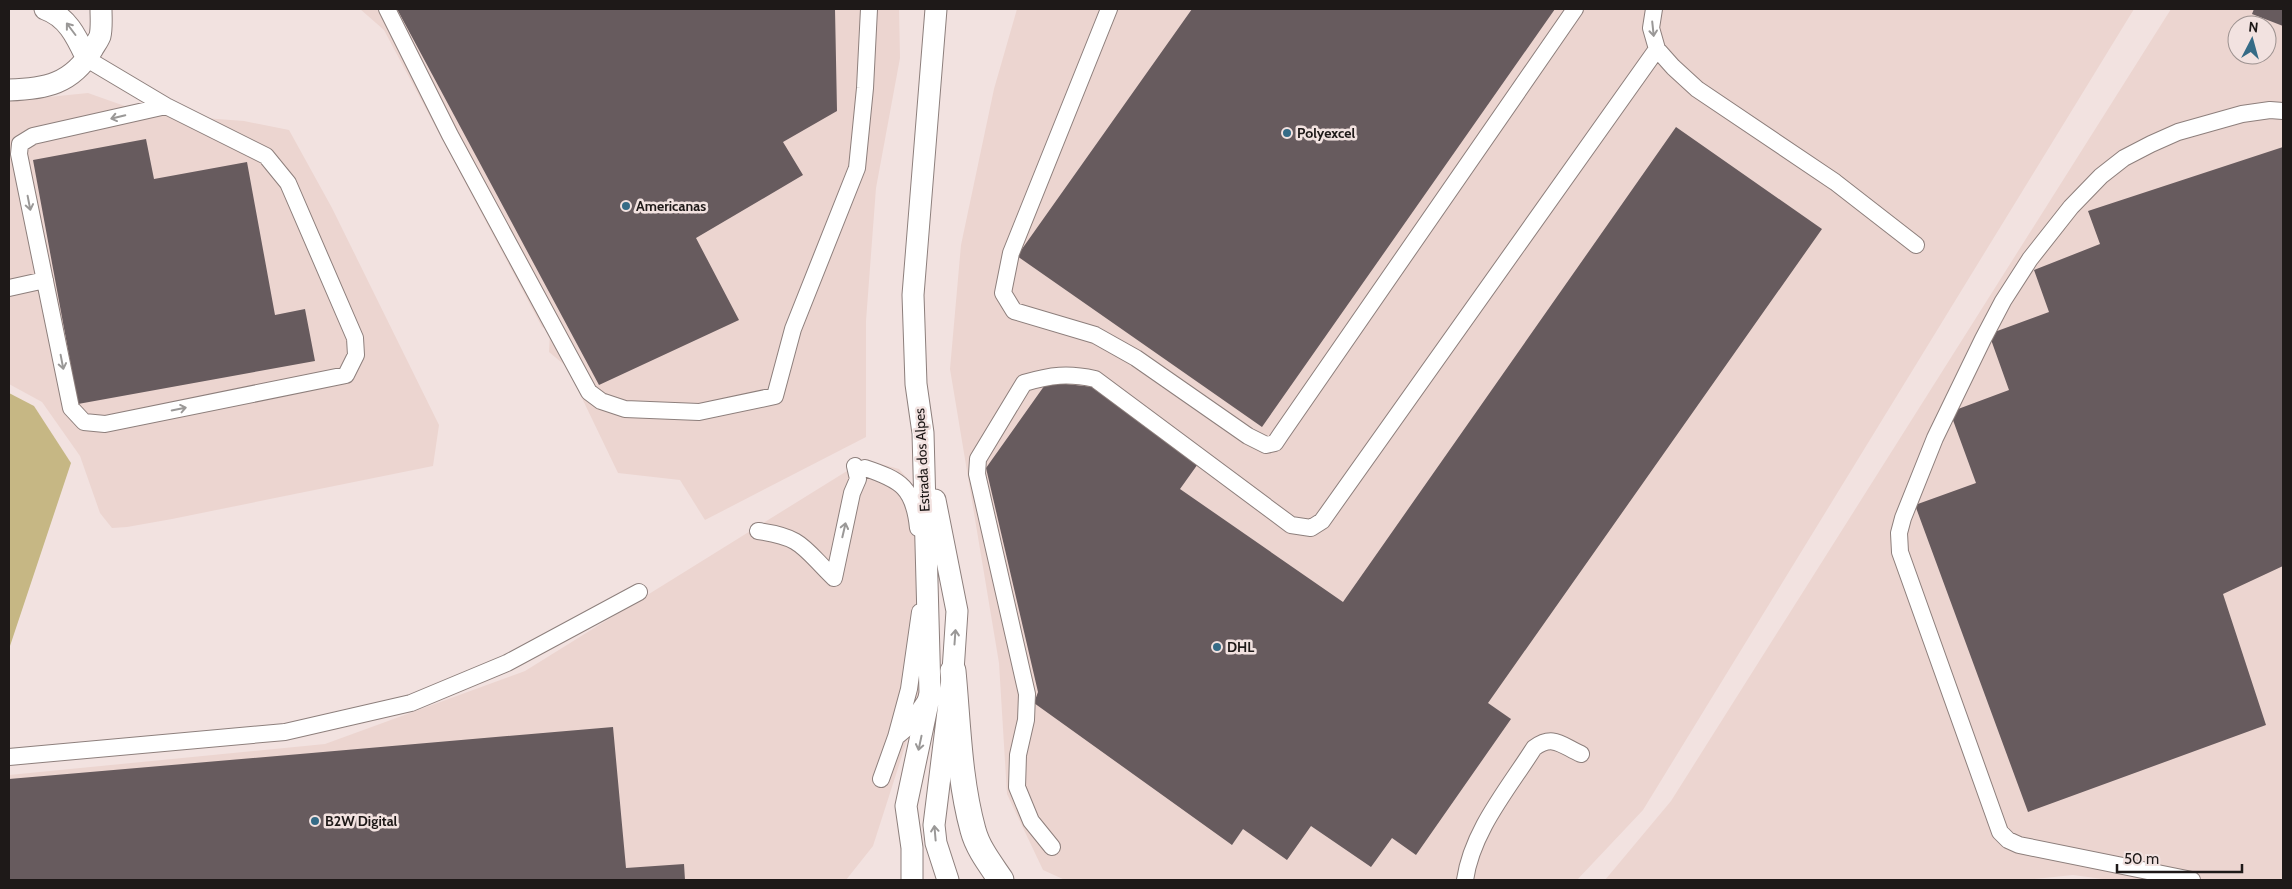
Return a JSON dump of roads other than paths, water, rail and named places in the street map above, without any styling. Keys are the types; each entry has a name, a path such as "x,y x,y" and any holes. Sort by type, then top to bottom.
{"highway":[{"path":"953,671 963,783 974,832 987,861 1001,880"}],"main road":[{"path":"45,9 63,19 76,36 87,59"},
{"path":"9,90 42,88 61,81 76,71 87,59 100,37 101,9"},
{"name":"Estrada dos Alpes","path":"912,880 912,848 906,806 930,693 923,433 916,384 913,295 936,9"},
{"path":"923,433 957,611 953,671 934,825 936,843 948,880"}],"lane":[{"path":"387,9 450,135 589,392 601,401 624,409 699,412 774,396 793,329 857,168 865,88 869,9"},
{"path":"1109,9 1010,253 1003,293 1014,311 1095,335 1136,358 1248,436 1266,445 1275,443 1575,9"},
{"path":"1654,9 1651,28 1657,49 1697,89 1835,182 1916,245"},
{"path":"1052,847 1030,821 1017,787 1018,755 1026,720 1027,694 977,474 978,459 1024,382 1052,375 1078,375 1095,378 1291,525 1311,528 1322,521 1657,49"},
{"path":"87,59 166,106 266,156 288,183 355,338 356,355 346,375 105,424 84,422 71,408 19,154 20,144 33,136 166,106"},
{"path":"2192,880 2019,845 2008,840 2000,832 1900,552 1899,533 1934,438 1987,331 2003,301 2030,259 2071,207 2101,176 2124,158 2158,141 2178,132 2242,114 2270,110 2283,111"},
{"path":"9,288 45,280"},
{"path":"758,531 780,534 796,540 834,578 852,493 858,479 860,467 886,475 903,486 912,498 918,524 922,570 920,613 909,690 896,737 881,779"},
{"path":"9,757 285,732 411,703 507,663 639,592"},
{"path":"896,737 908,727 930,693"},
{"path":"1465,880 1468,863 1476,839 1534,748 1545,740 1553,741 1581,754"}],"place":[{"name":"Polyexcel","path":"1287,133"},
{"name":"Americanas","path":"626,206"},
{"name":"DHL","path":"1217,647"},
{"name":"B2W Digital","path":"315,821"}]}
